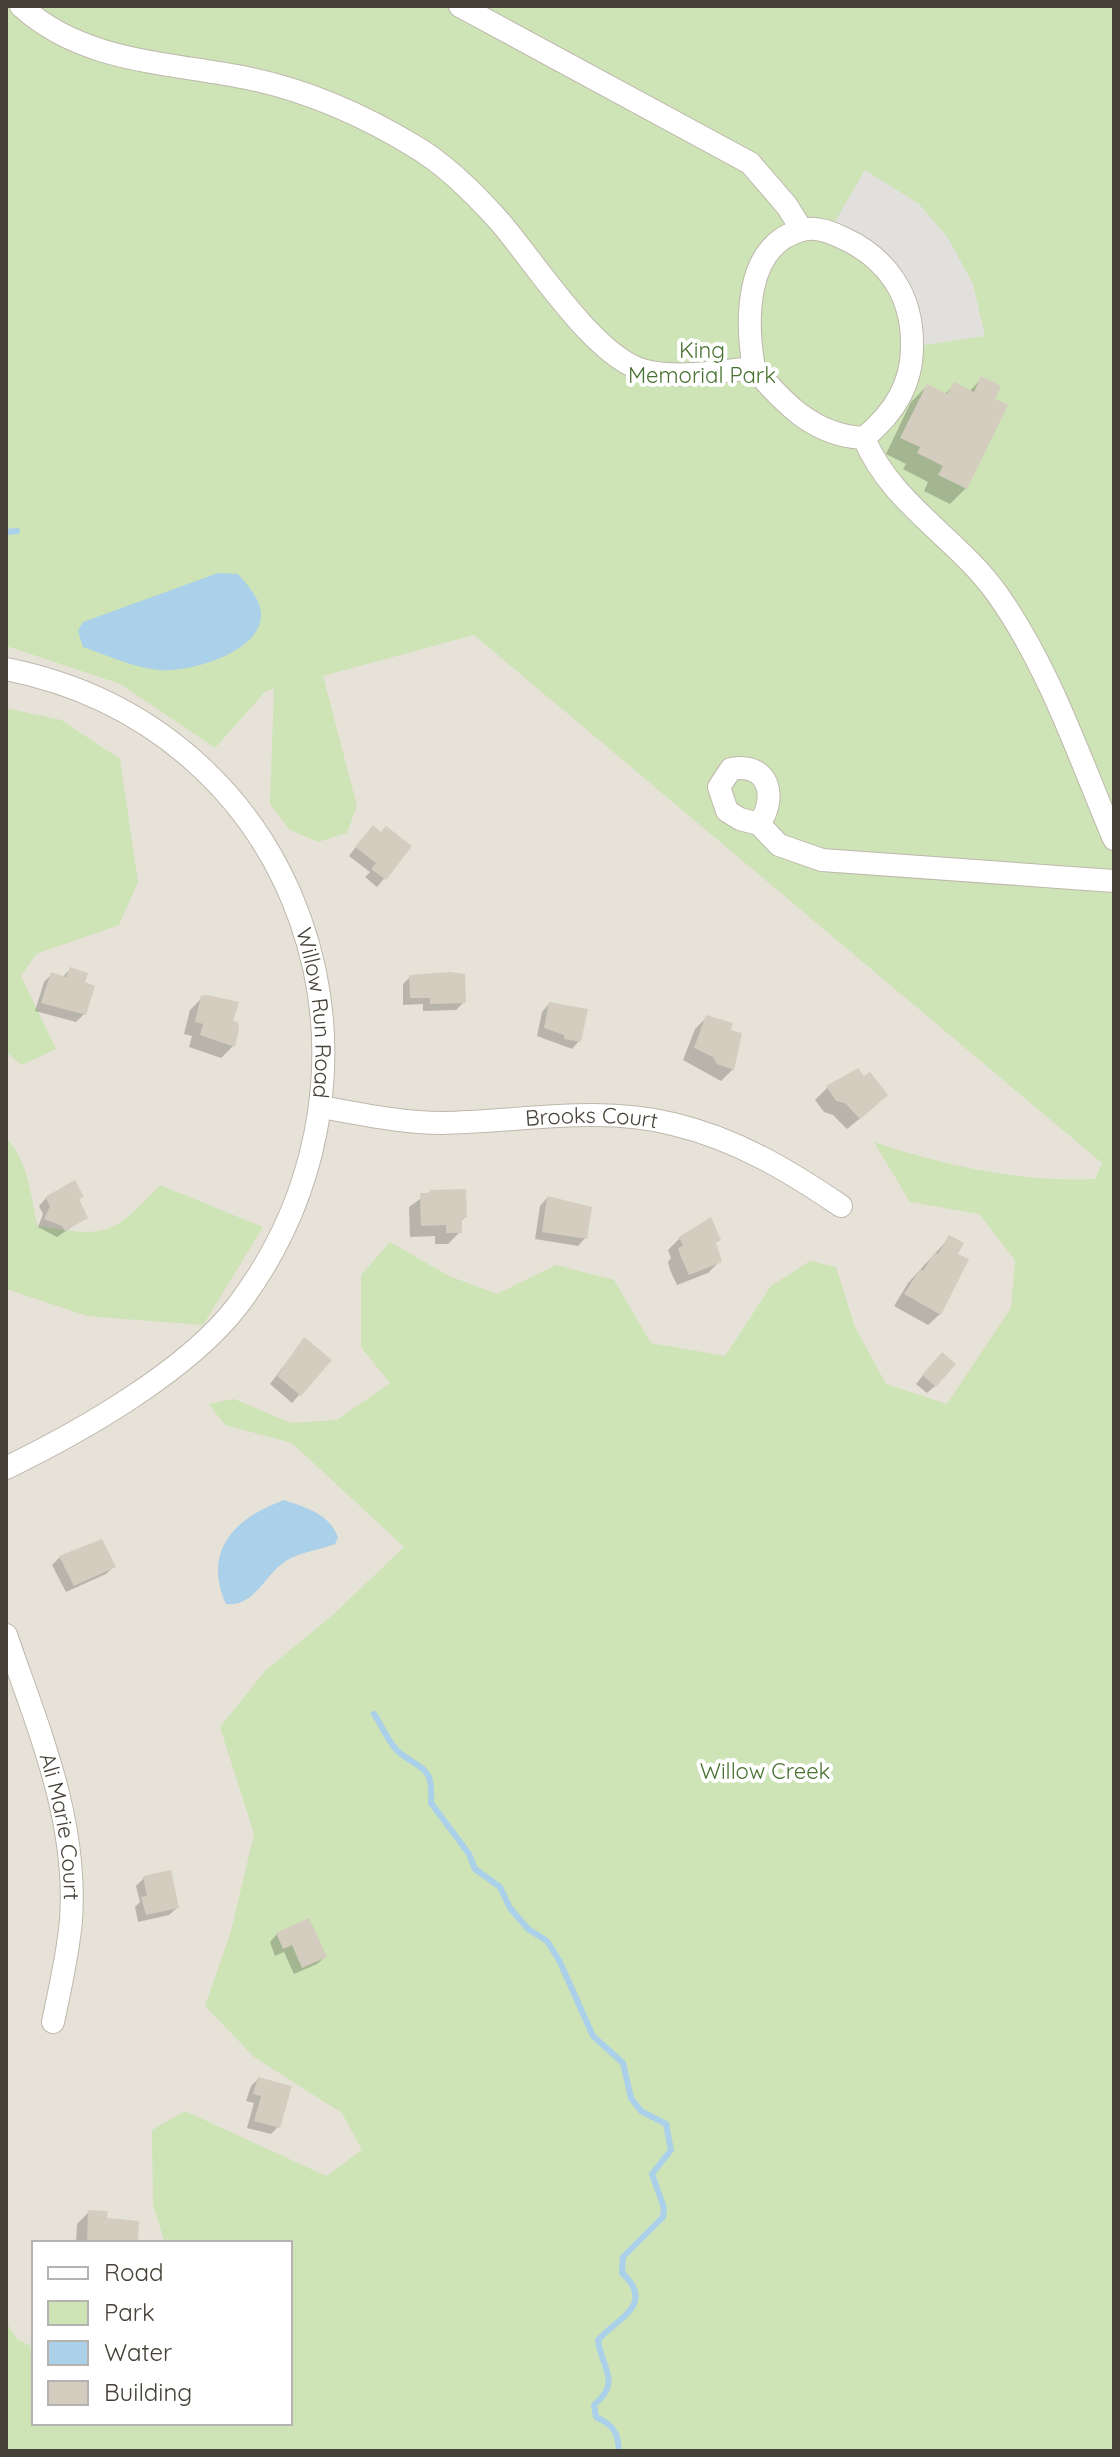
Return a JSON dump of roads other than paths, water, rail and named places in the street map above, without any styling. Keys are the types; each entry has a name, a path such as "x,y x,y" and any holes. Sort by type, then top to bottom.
{"street":[{"path":"21,6 44,25 90,47 289,89 374,123 418,148 498,220 596,340 620,359 643,371 670,375 754,368"},
{"path":"460,6 750,163 779,196 802,230"},
{"path":"802,230 820,230 862,247 894,277 912,325 909,373 902,395 886,419 864,438 844,437 821,429 774,392 754,368 749,320 756,277 776,245 802,230"},
{"path":"864,438 874,462 887,481 962,553 996,593 1026,639 1114,839"},
{"name":"Willow Run Road","path":"6,669 59,683 147,725 189,757 224,792 257,835 287,886 305,934 317,980 324,1026 321,1107 304,1183 289,1222 236,1307 204,1342 148,1384 6,1468"},
{"path":"759,824 779,845 822,860 1114,881"},
{"name":"Brooks Court","path":"321,1107 400,1120 441,1123 571,1115 671,1123 771,1159 841,1206"},
{"name":"Ali Marie Court","path":"6,1635 55,1779 66,1826 71,1918 53,2022"}],"water":[{"path":"218,573 238,574 254,594 261,611 257,630 235,650 203,664 159,670 130,664 83,647 78,631 83,622"},
{"path":"284,1500 309,1509 329,1523 338,1538 335,1544 291,1558 244,1601 226,1604 218,1568 228,1538 251,1516"}],"waterway":[{"path":"6,532 17,531"},
{"path":"374,1714 396,1749 429,1776 431,1803 469,1854 475,1869 500,1887 510,1908 528,1929 547,1941 559,1960 593,2036 623,2063 631,2098 641,2111 666,2124 671,2150 652,2174 664,2208 663,2217 623,2257 622,2273 632,2284 635,2302 598,2340 609,2382 594,2405 596,2417 614,2430 619,2451"}],"park label":[{"name":"King Memorial Park","path":"702,362"},
{"name":"Willow Creek","path":"765,1771"}]}
